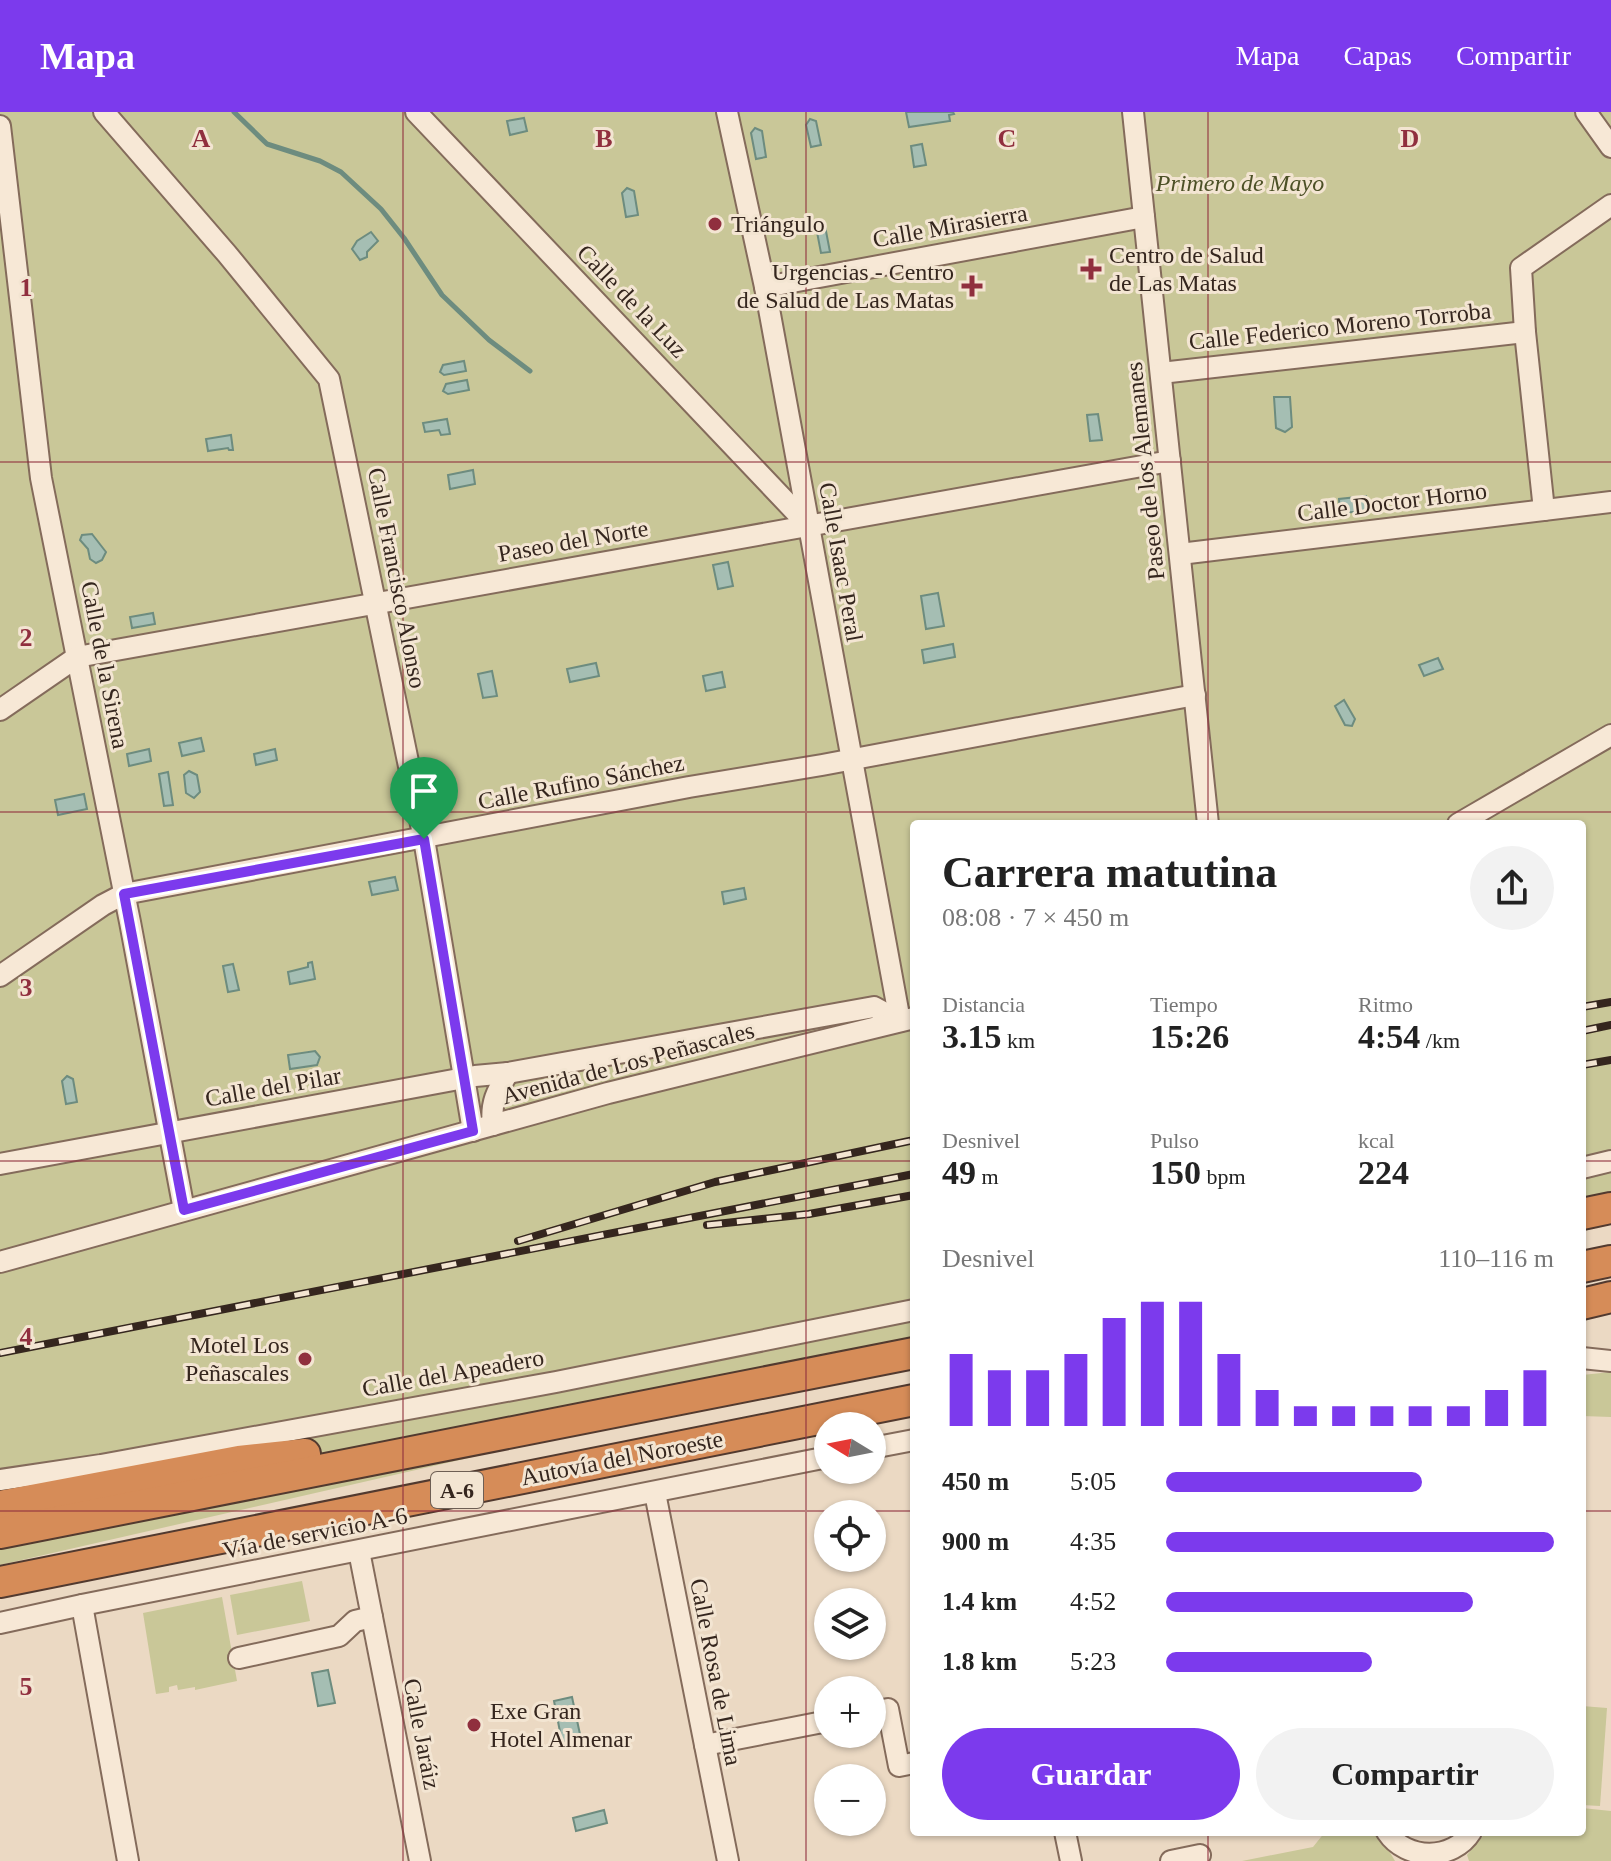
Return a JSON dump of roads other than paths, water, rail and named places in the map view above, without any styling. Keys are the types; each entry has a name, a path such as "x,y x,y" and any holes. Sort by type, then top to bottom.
{"highway":[{"path":"1586,1213 1611,1208"},
{"path":"1586,1266 1611,1261"},
{"path":"1586,1303 1611,1297"},
{"name":"Autovía del Noroeste","path":"0,1533 910,1354"},
{"name":"Autovía del Noroeste","path":"0,1582 910,1401"},
{"path":"0,1506 239,1461 541,1427"}],"street":[{"name":"Calle Francisco Alonso","path":"104,112 227,254 329,379 424,839 463,1078 483,1128"},
{"name":"Calle de la Luz","path":"416,112 809,526"},
{"name":"Calle Isaac Peral","path":"727,112 765,287 850,760 907,1020"},
{"name":"Paseo de los Alemanes","path":"1133,112 1208,820"},
{"path":"1586,112 1611,147"},
{"name":"Calle de la Sirena","path":"0,126 41,478 184,1210"},
{"path":"1544,510 1521,268 1611,205"},
{"name":"Calle Mirasierra","path":"765,287 1144,217"},
{"name":"Calle Federico Moreno Torroba","path":"1161,373 1525,332"},
{"name":"Paseo del Norte","path":"0,710 77,657 1170,461"},
{"name":"Calle Doctor Horno","path":"1180,554 1611,502"},
{"name":"Calle Rufino Sánchez","path":"0,976 103,905 124,894 1195,695"},
{"path":"1465,820 1611,735"},
{"name":"Calle del Pilar","path":"0,1164 463,1078 508,1073 874,1007 907,1020"},
{"name":"Avenida de Los Peñascales","path":"0,1262 608,1093 907,1020"},
{"path":"483,1128 493,1098 508,1073"},
{"path":"1586,1167 1611,1161"},
{"name":"Calle del Apeadero","path":"0,1480 101,1465 556,1382 910,1311"},
{"path":"886,1445 910,1441"},
{"name":"Vía de servicio A-6","path":"0,1623 814,1460"},
{"name":"Calle Rosa de Lima","path":"655,1493 728,1861"},
{"name":"Calle Jaráiz","path":"359,1551 420,1861"},
{"path":"82,1605 128,1861"},
{"path":"239,1658 339,1636 355,1621 372,1617"},
{"path":"886,1709 899,1766 910,1764"},
{"path":"705,1745 814,1724"},
{"path":"1066,1836 1071,1861"},
{"path":"1390,1836 1398,1847 1411,1855 1426,1858 1451,1857 1468,1836"},
{"path":"1171,1861 1200,1855"}],"waterway":[{"path":"234,112 267,144 320,161 341,172 381,209 442,295 489,340 530,371"}],"railway":[{"path":"1586,1006 1611,1002"},
{"path":"1586,1030 1611,1025"},
{"path":"1586,1064 1611,1060"},
{"path":"518,1241 715,1182 910,1141"},
{"path":"0,1353 910,1175"},
{"path":"707,1225 809,1214 910,1196"}],"place":[{"name":"Triángulo","path":"715,224"},
{"name":"Centro de Salud de Las Matas","path":"1091,269"},
{"name":"Urgencias - Centro de Salud de Las Matas","path":"972,286"},
{"name":"Motel Los Peñascales","path":"305,1359"},
{"name":"Exe Gran Hotel Almenar","path":"474,1725"}],"park label":[{"name":"Primero de Mayo","path":"1240,183"}]}
